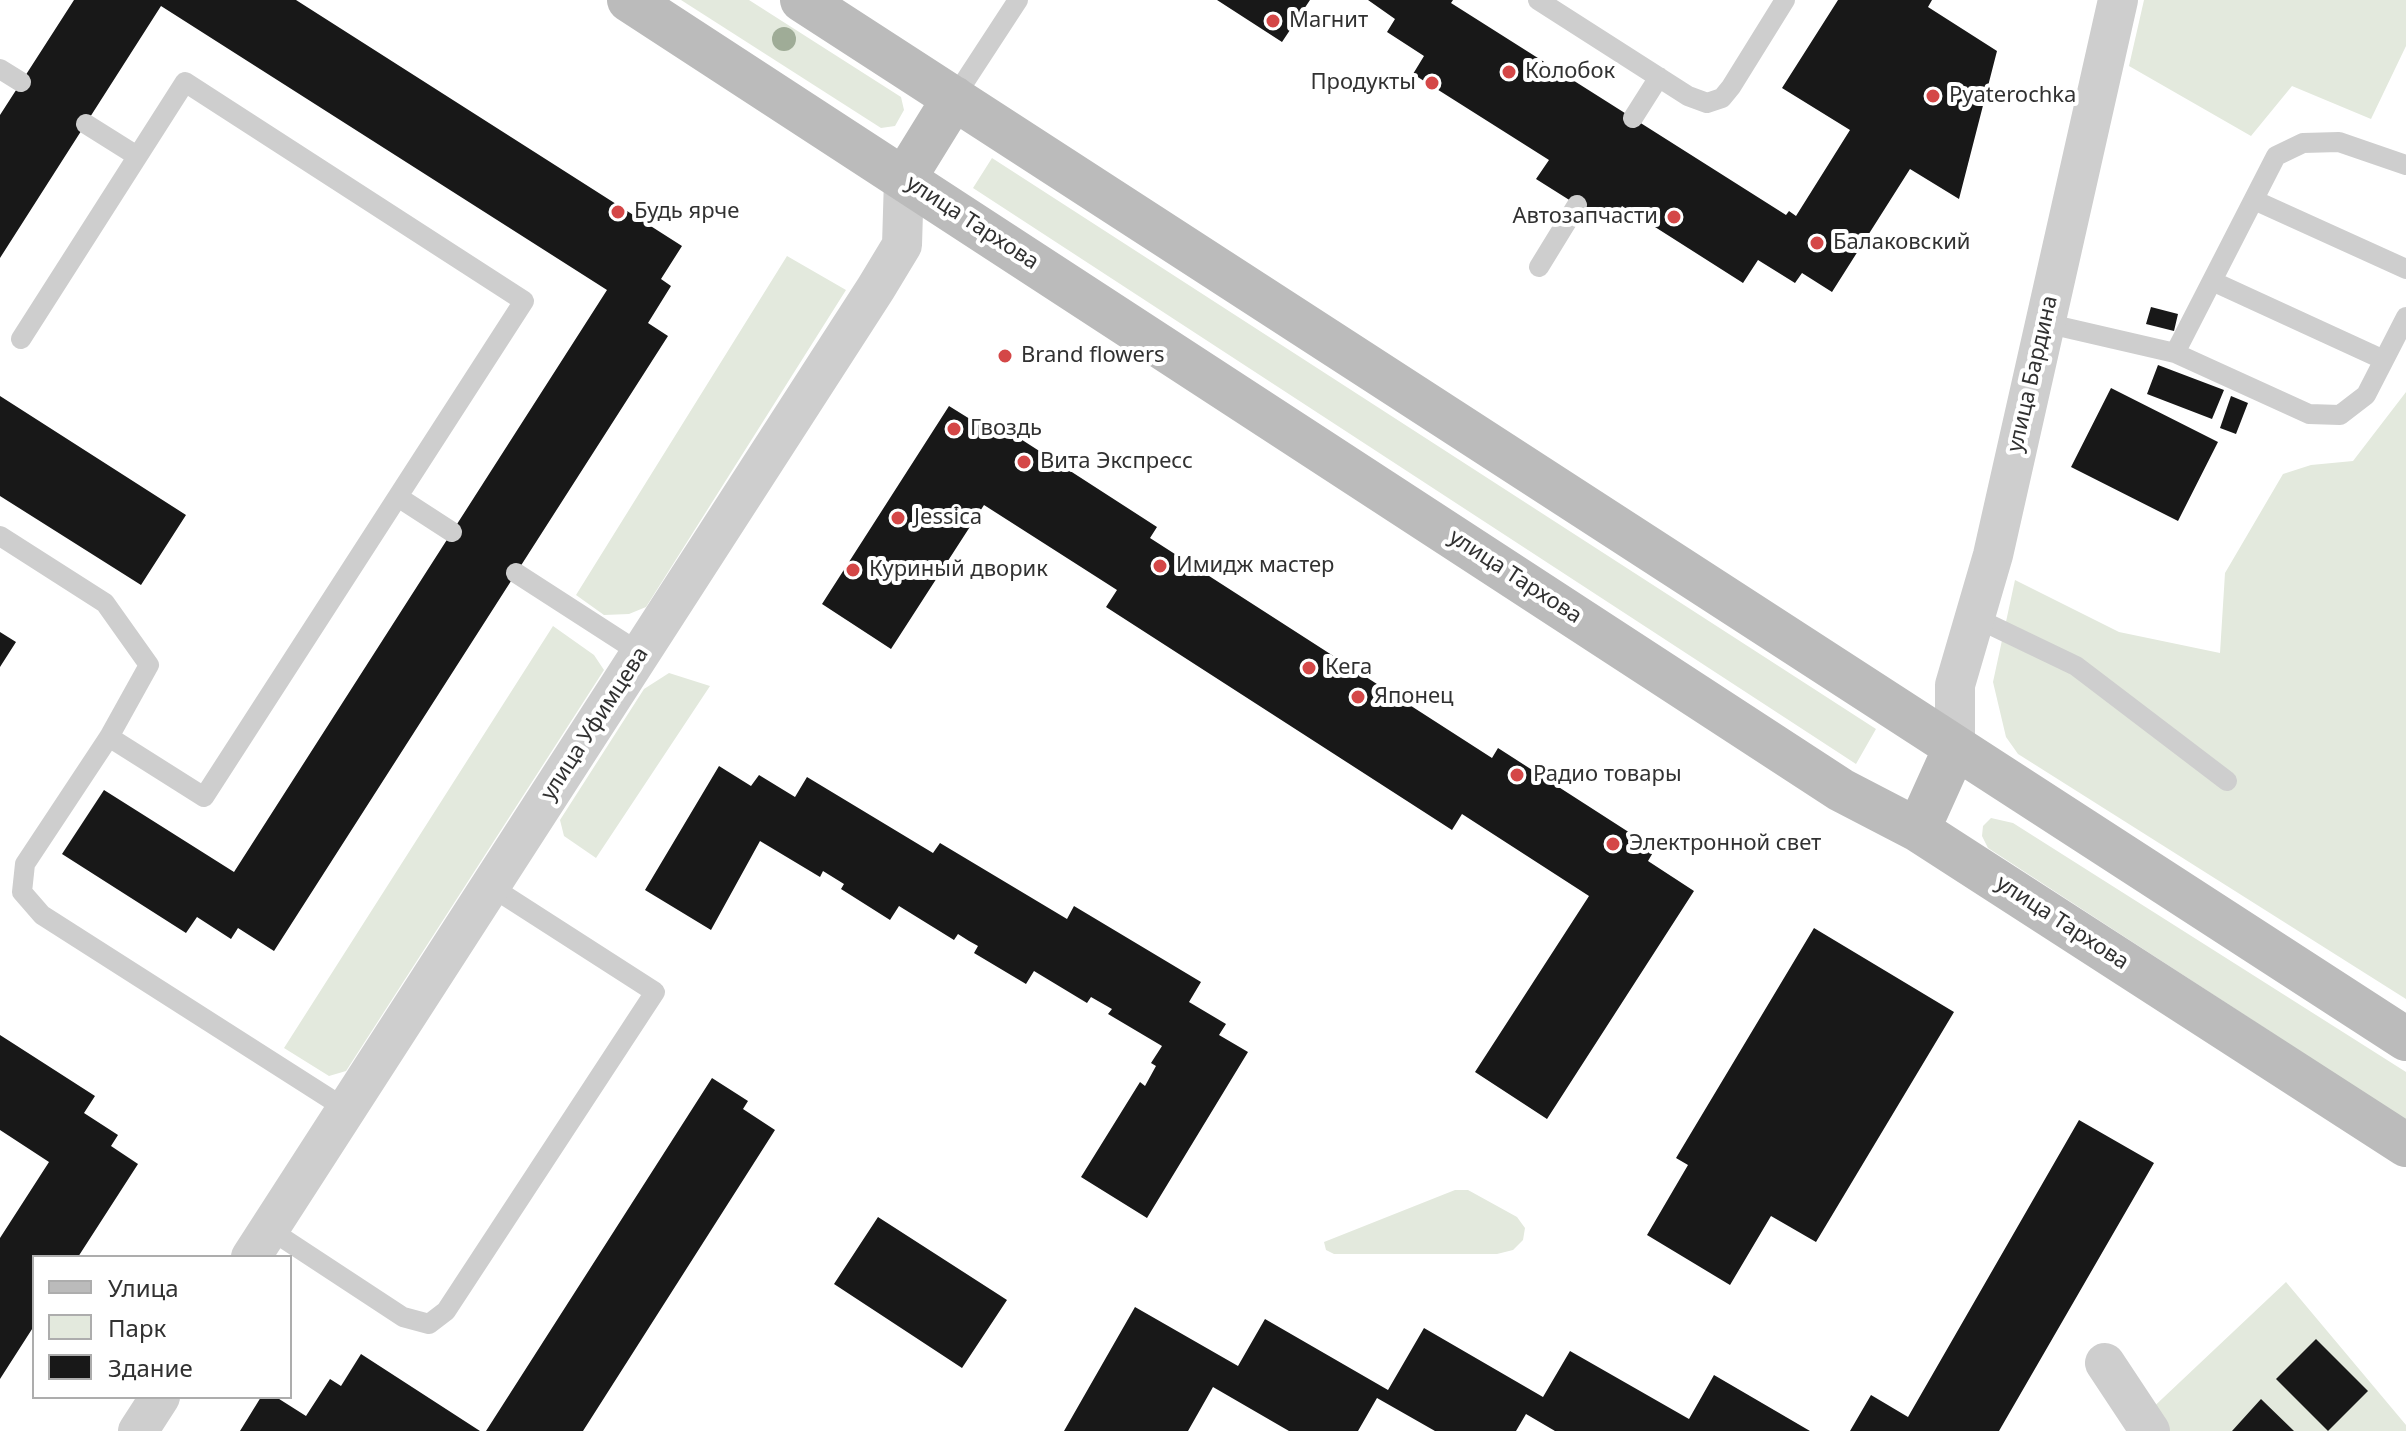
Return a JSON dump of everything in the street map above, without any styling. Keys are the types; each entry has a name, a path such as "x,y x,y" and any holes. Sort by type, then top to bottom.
{"main road":[{"name":"улица Тархова","path":"629,0 1841,790 1918,830 2406,1145"},
{"path":"802,0 2406,1039"},
{"path":"904,179 954,98"},
{"path":"1918,830 1955,748"}],"street":[{"name":"улица Бардина","path":"1955,748 1955,685 1993,555 2118,0"},
{"name":"улица Уфимцева","path":"260,1243 701,563 902,245 904,179"},
{"path":"2105,1363 2150,1431"},
{"path":"138,1431 159,1399"}],"lane":[{"path":"954,98 1018,0"},
{"path":"1538,0 1659,77 1707,103 1722,98 1785,0"},
{"path":"0,69 21,82"},
{"path":"1633,118 1659,77"},
{"path":"21,339 185,82 524,301 204,797 109,737"},
{"path":"86,124 137,156"},
{"path":"2175,353 2276,156 2303,143 2339,142 2406,165"},
{"path":"2254,200 2406,269"},
{"path":"1539,267 1577,205"},
{"path":"2212,281 2384,360"},
{"path":"2045,323 2175,353 2309,414 2340,415 2366,395 2406,317"},
{"path":"398,497 452,532"},
{"path":"0,536 105,603 149,665 109,737 25,864 22,892 42,915 346,1109"},
{"path":"516,573 640,653"},
{"path":"1974,617 2076,666 2227,781"},
{"path":"292,1260 403,1317 429,1324 446,1311 655,992 490,886"},
{"path":"260,1243 283,1255"}],"green space":[{"path":"681,0 749,0 901,97 904,110 895,126 881,128"},
{"path":"2144,0 2406,0 2406,46 2371,119 2292,86 2251,136 2129,66"},
{"path":"992,158 1876,729 1856,764 973,188"},
{"path":"787,256 846,290 646,607 629,614 604,615 576,595"},
{"path":"2406,392 2406,999 2018,754 2006,737 1993,682 2015,580 2119,632 2220,653 2225,573 2283,474 2311,465 2353,461"},
{"path":"553,626 594,655 604,670 346,1071 329,1076 284,1048"},
{"path":"669,673 710,686 596,858 564,836 560,820 644,689"},
{"path":"1991,818 2013,823 2406,1072 2406,1120 1988,848 1982,836 1983,826"},
{"path":"1455,1190 1468,1190 1517,1217 1525,1228 1523,1240 1513,1250 1497,1254 1334,1254 1326,1250 1324,1242"},
{"path":"2286,1282 2406,1425 2406,1431 2128,1431"}],"building":[{"path":"74,0 296,0 682,246 661,279 671,286 648,323 668,336 274,951 238,928 231,939 197,917 186,933 62,854 104,790 234,872 607,290 161,6 0,258 0,115"},
{"name":"Магнит","path":"1217,0 1310,0 1282,42"},
{"path":"1368,0 1453,0 1451,3 1786,215 1789,211 1796,216 1850,130 1782,88 1838,0 1932,0 1928,7 1997,51 1959,199 1910,169 1832,292 1802,273 1795,283 1758,260 1743,283 1622,206 1609,225 1536,179 1549,160 1413,74 1424,56 1387,32 1395,19"},
{"path":"2151,307 2178,314 2174,331 2146,324"},
{"path":"2158,365 2224,390 2212,419 2147,394"},
{"path":"2111,388 2218,442 2178,521 2071,467"},
{"path":"0,396 186,515 141,585 0,496"},
{"path":"2231,396 2248,403 2236,434 2220,428"},
{"path":"949,406 994,434 999,425 1157,527 1150,538 1492,758 1498,748 1655,849 1648,861 1694,891 1547,1119 1475,1072 1589,896 1462,814 1452,830 1106,607 1117,590 984,505 891,649 822,604"},
{"path":"0,632 16,642 0,667"},
{"path":"719,766 751,786 759,775 795,797 807,777 933,853 940,843 1067,919 1074,906 1201,982 1189,1002 1226,1024 1219,1035 1248,1052 1147,1218 1081,1177 1140,1082 1145,1086 1156,1066 1151,1063 1162,1046 1108,1014 1112,1009 1091,997 1087,1003 1034,971 1026,984 974,953 978,946 958,934 954,940 899,906 890,920 841,889 844,884 823,871 820,877 760,841 711,930 645,890"},
{"path":"1814,928 1954,1012 1816,1242 1771,1216 1730,1285 1647,1235 1688,1165 1676,1158"},
{"path":"0,1035 95,1096 84,1113 118,1135 111,1146 138,1164 79,1255 32,1255 32,1329 0,1379 0,1238 49,1162 0,1130"},
{"path":"712,1078 748,1101 743,1109 775,1130 583,1431 486,1431"},
{"path":"2079,1120 2154,1163 1999,1431 1850,1431 1871,1395 1908,1417"},
{"path":"878,1217 1007,1300 962,1368 834,1284"},
{"path":"1135,1307 1238,1366 1265,1319 1388,1390 1424,1328 1543,1397 1570,1351 1689,1419 1714,1375 1810,1431 1555,1431 1526,1414 1516,1431 1435,1431 1377,1398 1358,1431 1289,1431 1213,1387 1188,1431 1064,1431"},
{"path":"2316,1339 2368,1391 2328,1431 2276,1379"},
{"path":"361,1354 480,1431 240,1431 260,1399 279,1399 306,1416 330,1379 341,1386"},
{"path":"2261,1399 2294,1431 2232,1431"}],"place":[{"name":"Магнит","path":"1273,21"},
{"name":"Колобок","path":"1509,72"},
{"name":"Продукты","path":"1432,83"},
{"name":"Pyaterochka","path":"1933,96"},
{"name":"Будь ярче","path":"618,212"},
{"name":"Автозапчасти","path":"1674,217"},
{"name":"Балаковский","path":"1817,243"},
{"name":"Brand flowers","path":"1005,356"},
{"name":"Гвоздь","path":"954,429"},
{"name":"Вита Экспресс","path":"1024,462"},
{"name":"Jessica","path":"898,518"},
{"name":"Имидж мастер","path":"1160,566"},
{"name":"Куриный дворик","path":"853,570"},
{"name":"Кега","path":"1309,668"},
{"name":"Японец","path":"1358,697"},
{"name":"Радио товары","path":"1517,775"},
{"name":"Электронной свет","path":"1613,844"}]}
